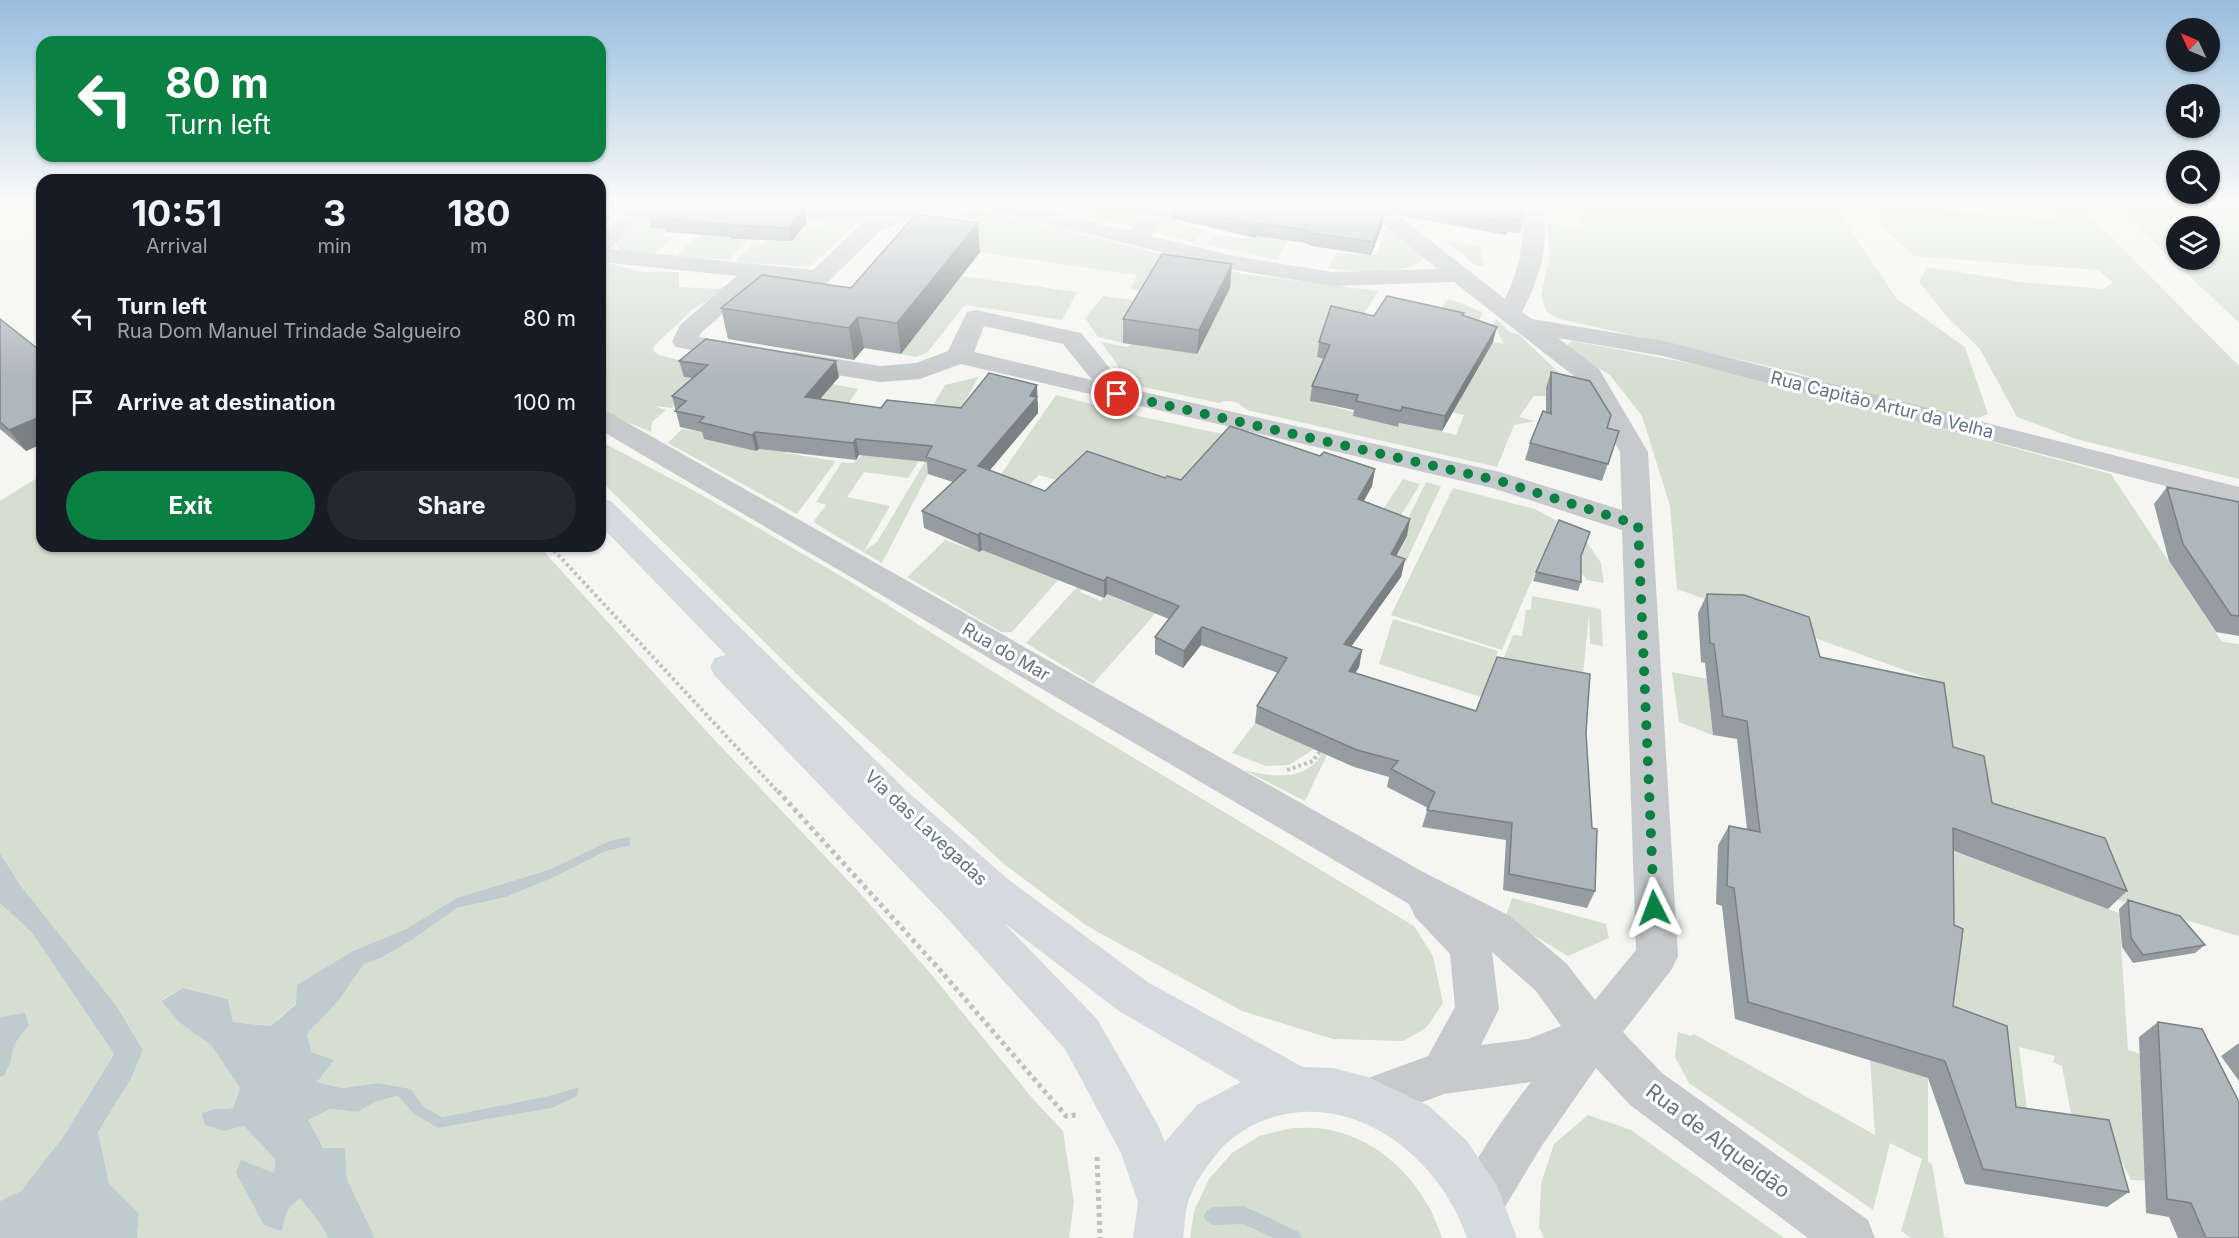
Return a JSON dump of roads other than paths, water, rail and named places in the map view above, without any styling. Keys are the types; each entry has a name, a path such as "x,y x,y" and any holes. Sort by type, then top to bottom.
{"main road":[{"name":"Via das Lavegadas","path":"606,514 895,803 995,892 1134,997 1298,1089"},
{"name":"Via das Lavegadas","path":"606,544 960,904 1081,1034 1141,1142 1160,1220"},
{"path":"1160,1220 1183,1157 1214,1122 1254,1099 1298,1089 1333,1091 1368,1100 1412,1123 1450,1158 1486,1221"}],"street":[{"path":"676,264 819,278 834,264"},
{"path":"1239,264 1332,279 1460,275"},
{"path":"1446,264 1590,375 1634,452 1657,956 1594,1034 1524,1130 1486,1221"},
{"path":"1516,319 1530,264"},
{"path":"755,273 689,330 685,342 880,374 920,370 959,356 1500,481 1638,525"},
{"path":"959,356 976,317 1072,338 1117,394"},
{"name":"Rua Capitão Artur da Velha","path":"1516,319 1664,349 2239,496"},
{"name":"Rua do Mar","path":"606,422 1411,885"},
{"path":"1411,885 1470,947 1477,1009 1444,1072"},
{"name":"Rua de Alqueidão","path":"1411,885 1495,928 1551,976 1594,1034 1646,1089 1850,1238"},
{"path":"1368,1100 1444,1072 1529,1061 1594,1034"}],"waterway":[{"path":"1213,1216 1244,1215 1293,1238"}]}
